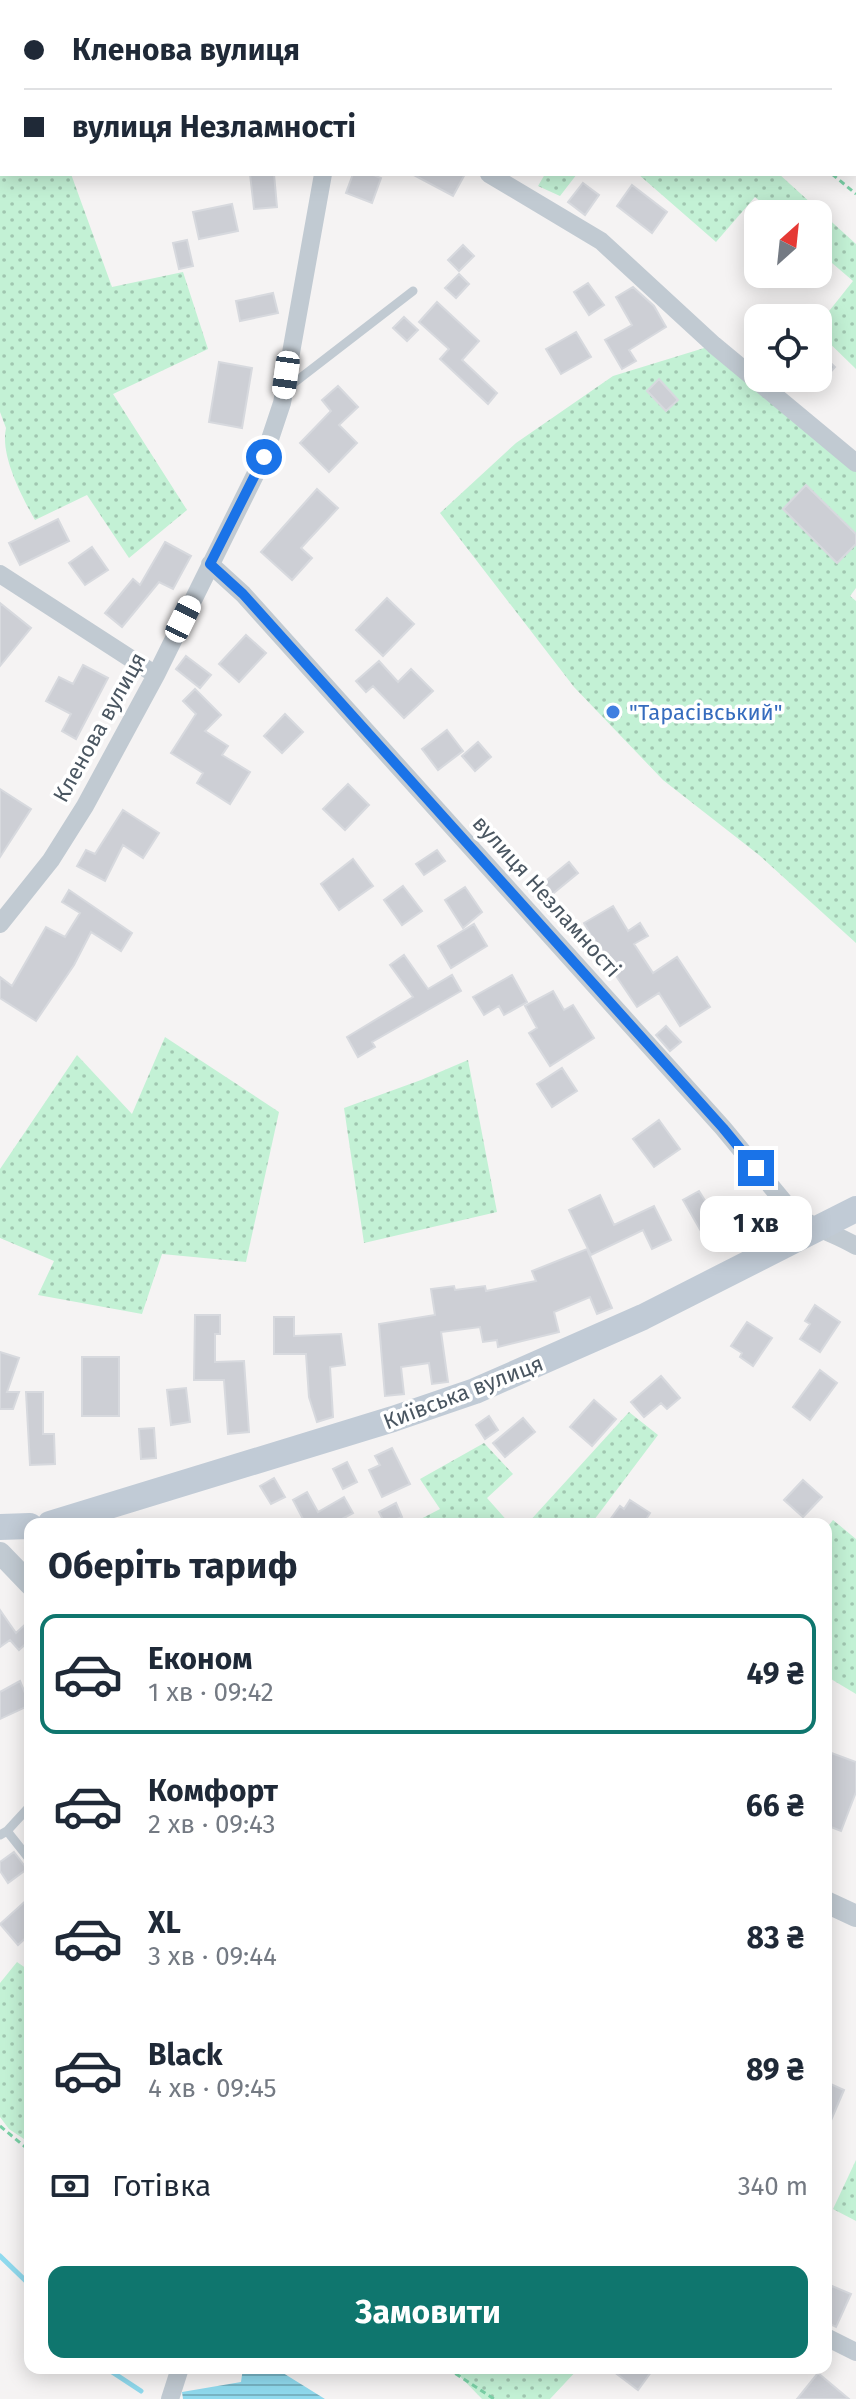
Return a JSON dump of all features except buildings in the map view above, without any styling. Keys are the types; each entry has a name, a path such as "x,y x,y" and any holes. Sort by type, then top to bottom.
{"main road":[{"name":"Київська вулиця","path":"70,1518 378,1424 475,1391 643,1317 856,1209"},
{"path":"0,1527 24,1526"}],"street":[{"name":"Кленова вулиця","path":"0,924 59,847 85,806 156,675 264,457 283,391 323,176"},
{"path":"492,176 601,241 714,345 856,463"},
{"name":"вулиця Незламності","path":"210,564 243,594 702,1104 789,1208 817,1228 856,1246"},
{"path":"0,574 156,675"},
{"path":"0,1553 24,1578"},
{"path":"832,1905 856,1916"},
{"path":"832,2340 856,2352"},
{"path":"170,2399 178,2374"}],"lane":[{"path":"283,391 413,291"},
{"path":"24,1812 3,1833 24,1854"}],"path":[{"path":"834,176 856,194"},
{"path":"0,2126 24,2146"},
{"path":"456,2374 494,2399"}],"green space":[{"path":"0,176 72,176 112,287 183,272 208,349 113,394 187,510 129,558 87,495 35,520 9,462 6,428 0,412"},
{"path":"544,176 575,176 560,196 538,186"},
{"path":"640,176 781,176 808,200 759,200 755,197 744,200 744,210 716,242"},
{"path":"832,222 856,244 856,369 832,346 832,307 853,281 832,263"},
{"path":"714,345 744,370 744,392 771,392 856,463 856,588 850,596 856,601 856,943 759,855 663,780 574,687 440,513 516,443 613,376"},
{"path":"165,1037 279,1112 246,1262 162,1254 142,1314 38,1295 54,1261 0,1238 0,1169 77,1055 132,1114"},
{"path":"468,1060 497,1212 364,1243 344,1108"},
{"path":"629,1412 658,1435 596,1518 532,1518"},
{"path":"484,1443 513,1474 487,1498 505,1518 423,1518 440,1509 420,1479"},
{"path":"832,1521 856,1539 856,1694 832,1680"},
{"path":"17,1962 24,1967 24,2139 9,2129 0,2117 0,1983"},
{"path":"856,2160 856,2221 833,2209"},
{"path":"458,2374 573,2374 550,2399 482,2399"}],"water":[{"path":"242,2374 285,2374 325,2399 183,2399 182,2392 241,2382"}],"waterway":[{"path":"0,2256 24,2279"},
{"path":"115,2374 141,2391"}],"place":[{"name":"\"Тарасівський\"","path":"613,712"}],"route":[{"path":"264,457 210,564 243,594 756,1168"}]}
